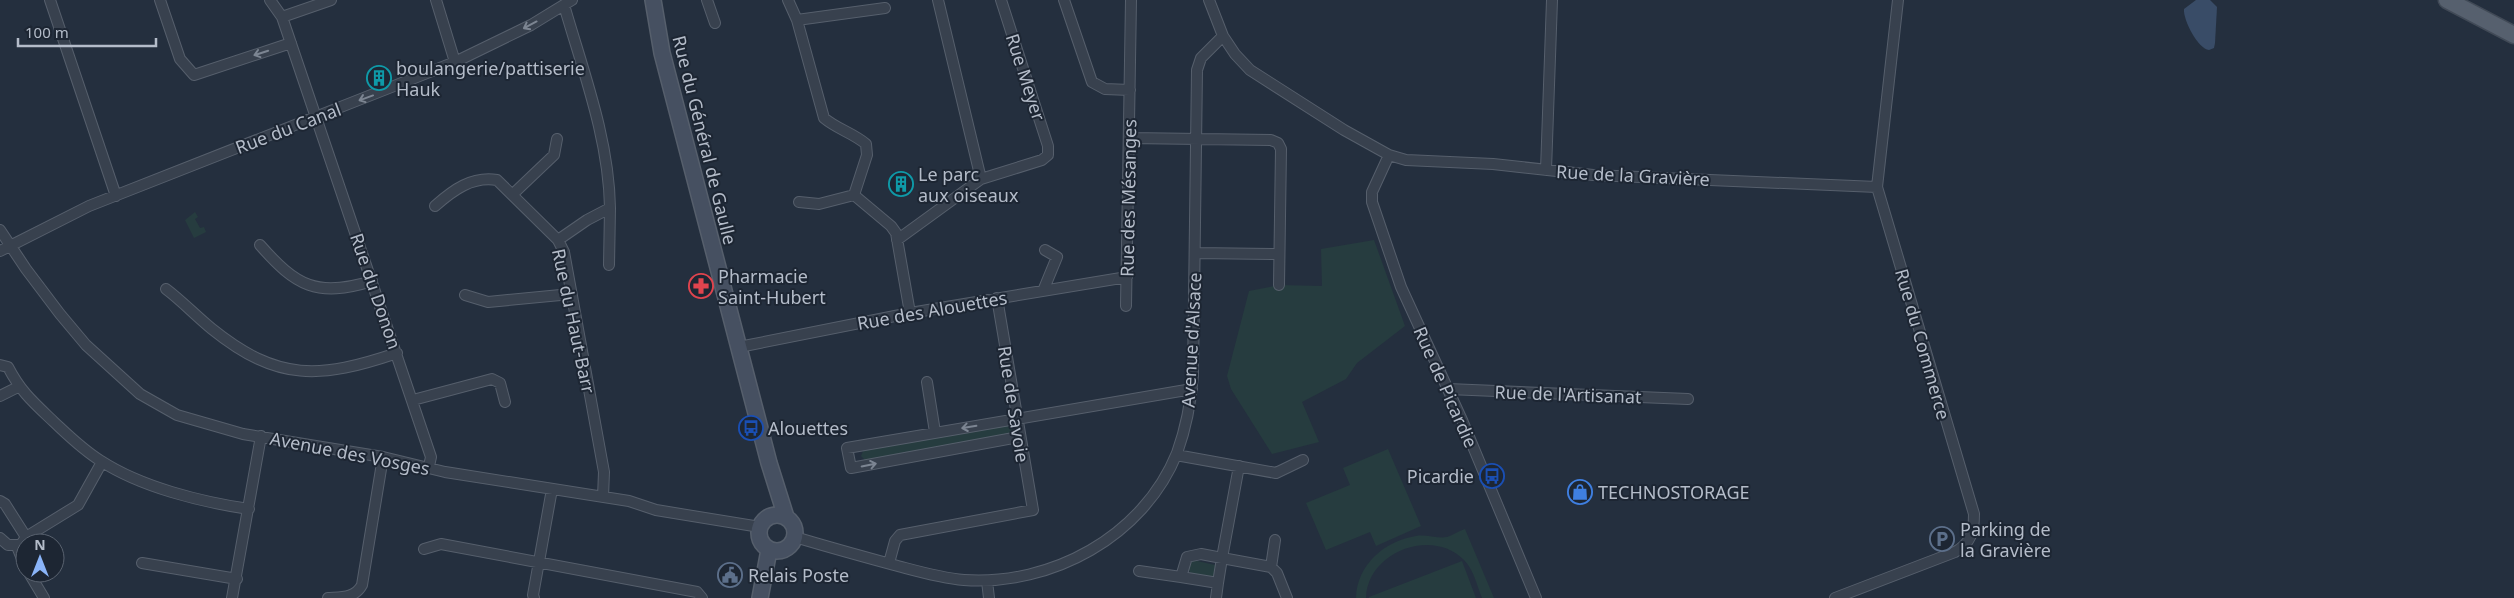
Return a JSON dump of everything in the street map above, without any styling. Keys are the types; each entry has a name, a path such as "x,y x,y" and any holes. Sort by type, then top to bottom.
{"main road":[{"name":"Rue du Général de Gaulle","path":"653,0 662,53 769,463 786,516"},
{"path":"2447,0 2514,35"},
{"name":"Rue du Général de Gaulle","path":"764,522 769,463"},
{"path":"776,514 786,516 794,525 795,537 790,546 775,550 762,542 764,522 776,514"},
{"path":"760,598 775,550"},
{"path":"770,598 775,550"}],"street":[{"path":"50,0 116,196"},
{"path":"160,0 180,59 194,75 291,43"},
{"name":"Rue du Donon","path":"270,0 282,17 397,353 430,457 429,466"},
{"path":"282,17 331,0"},
{"path":"436,0 455,62"},
{"path":"708,0 714,23"},
{"path":"788,0 797,20 824,118 832,125 858,137 866,144 867,156 854,195"},
{"path":"897,240 981,179 938,0"},
{"name":"Rue Meyer","path":"981,179 1042,160 1048,154 1048,146 1001,0"},
{"path":"1064,0 1092,82 1105,90 1130,90"},
{"name":"Rue des Mésanges","path":"1126,306 1131,0"},
{"path":"1209,0 1223,36"},
{"path":"1546,170 1552,0"},
{"name":"Rue du Commerce","path":"1835,598 1955,552 1968,543 1974,530 1974,514 1877,187 1898,0"},
{"path":"568,3 598,122 610,192 609,265"},
{"name":"Rue du Canal","path":"0,251 64,217 455,62 568,3"},
{"path":"797,20 884,8"},
{"name":"Rue de la Gravière","path":"1223,36 1235,54 1250,70 1344,130 1389,155 1406,160 1493,164 1592,175 1877,187"},
{"name":"Avenue d'Alsace","path":"795,537 938,576 987,581 1023,577 1042,572 1088,553 1122,527 1148,500 1176,455 1190,408 1192,389 1198,66 1206,52 1223,36"},
{"path":"1130,138 1271,140 1278,143 1281,149 1279,285"},
{"path":"513,194 554,154 557,139"},
{"name":"Rue de Picardie","path":"1389,155 1372,192 1372,202 1401,286 1448,390 1536,598"},
{"name":"Rue du Haut-Barr","path":"435,206 456,187 489,178 497,180 558,240 564,252 604,472 603,497"},
{"path":"799,202 819,204 854,195"},
{"path":"854,195 891,226 897,240 910,313"},
{"path":"558,240 587,220 610,208"},
{"name":"Avenue des Vosges","path":"0,230 60,314 86,344 140,394 183,417 228,431 383,457 429,466 445,472 629,501 656,510 764,522"},
{"path":"260,245 282,269 316,288 345,289 372,281"},
{"path":"1043,290 1058,257 1045,250"},
{"path":"1195,253 1280,254"},
{"name":"Rue des Alouettes","path":"739,347 910,313 1126,277"},
{"path":"166,289 233,345 256,358 280,368 306,372 345,369 397,353"},
{"path":"465,295 488,302 571,294"},
{"name":"Rue de Savoie","path":"889,564 896,541 900,535 1033,510 1019,437 997,298"},
{"path":"0,365 8,367 18,387 78,445 102,462 135,478 182,494 208,502 249,509"},
{"path":"413,400 492,379 500,384 504,402"},
{"path":"927,382 935,432"},
{"path":"0,396 18,387"},
{"path":"1019,437 851,468 847,448 1192,389"},
{"name":"Rue de l'Artisanat","path":"1448,390 1688,399"},
{"path":"232,598 237,579 261,436"},
{"path":"1176,455 1276,473 1303,460"},
{"path":"328,598 350,596 358,593 362,585 383,457"},
{"path":"35,533 78,505 102,462"},
{"path":"1216,598 1239,466"},
{"path":"534,598 552,489"},
{"path":"0,501 5,504 19,533"},
{"path":"0,538 8,545 15,543"},
{"path":"1271,567 1275,540"},
{"path":"424,549 441,544 697,592 702,598"},
{"path":"1181,577 1185,560 1191,555 1222,558 1271,567 1277,572 1287,598"},
{"path":"142,563 237,579"},
{"path":"1139,571 1218,583"},
{"path":"987,581 989,598"},
{"path":"35,583 44,598"}],"green space":[{"path":"195,212 198,217 195,219 200,228 204,227 206,232 194,238 185,220"},
{"path":"1374,240 1405,326 1357,363 1346,379 1302,402 1319,442 1272,454 1231,389 1227,376 1249,291 1279,285 1322,286 1321,249"},
{"path":"1012,424 1015,430 1012,435 866,461 861,456 864,449"},
{"path":"1388,449 1421,526 1376,546 1370,532 1326,550 1306,503 1350,485 1343,468"},
{"path":"1465,529 1494,598 1482,598 1473,573 1464,560 1451,550 1419,545 1403,549 1389,557 1377,568 1369,582 1366,598 1356,598 1361,575 1374,556 1383,549 1404,539 1420,536 1447,537"},
{"path":"1193,560 1215,565 1215,574 1211,578 1191,574 1188,568"},
{"path":"1462,561 1476,598 1369,598 1369,597"}],"water":[{"path":"2196,0 2210,0 2217,7 2215,43 2214,48 2209,50 2200,45 2189,27 2184,14 2184,9"}],"place":[{"name":"boulangerie/pattiserie Hauk","path":"379,78"},
{"name":"Le parc aux oiseaux","path":"901,184"},
{"name":"Pharmacie Saint-Hubert","path":"701,286"},
{"name":"Alouettes","path":"751,428"},
{"name":"Picardie","path":"1492,476"},
{"name":"TECHNOSTORAGE","path":"1580,492"},
{"name":"Parking de la Gravière","path":"1942,539"},
{"name":"Relais Poste","path":"730,575"}]}
